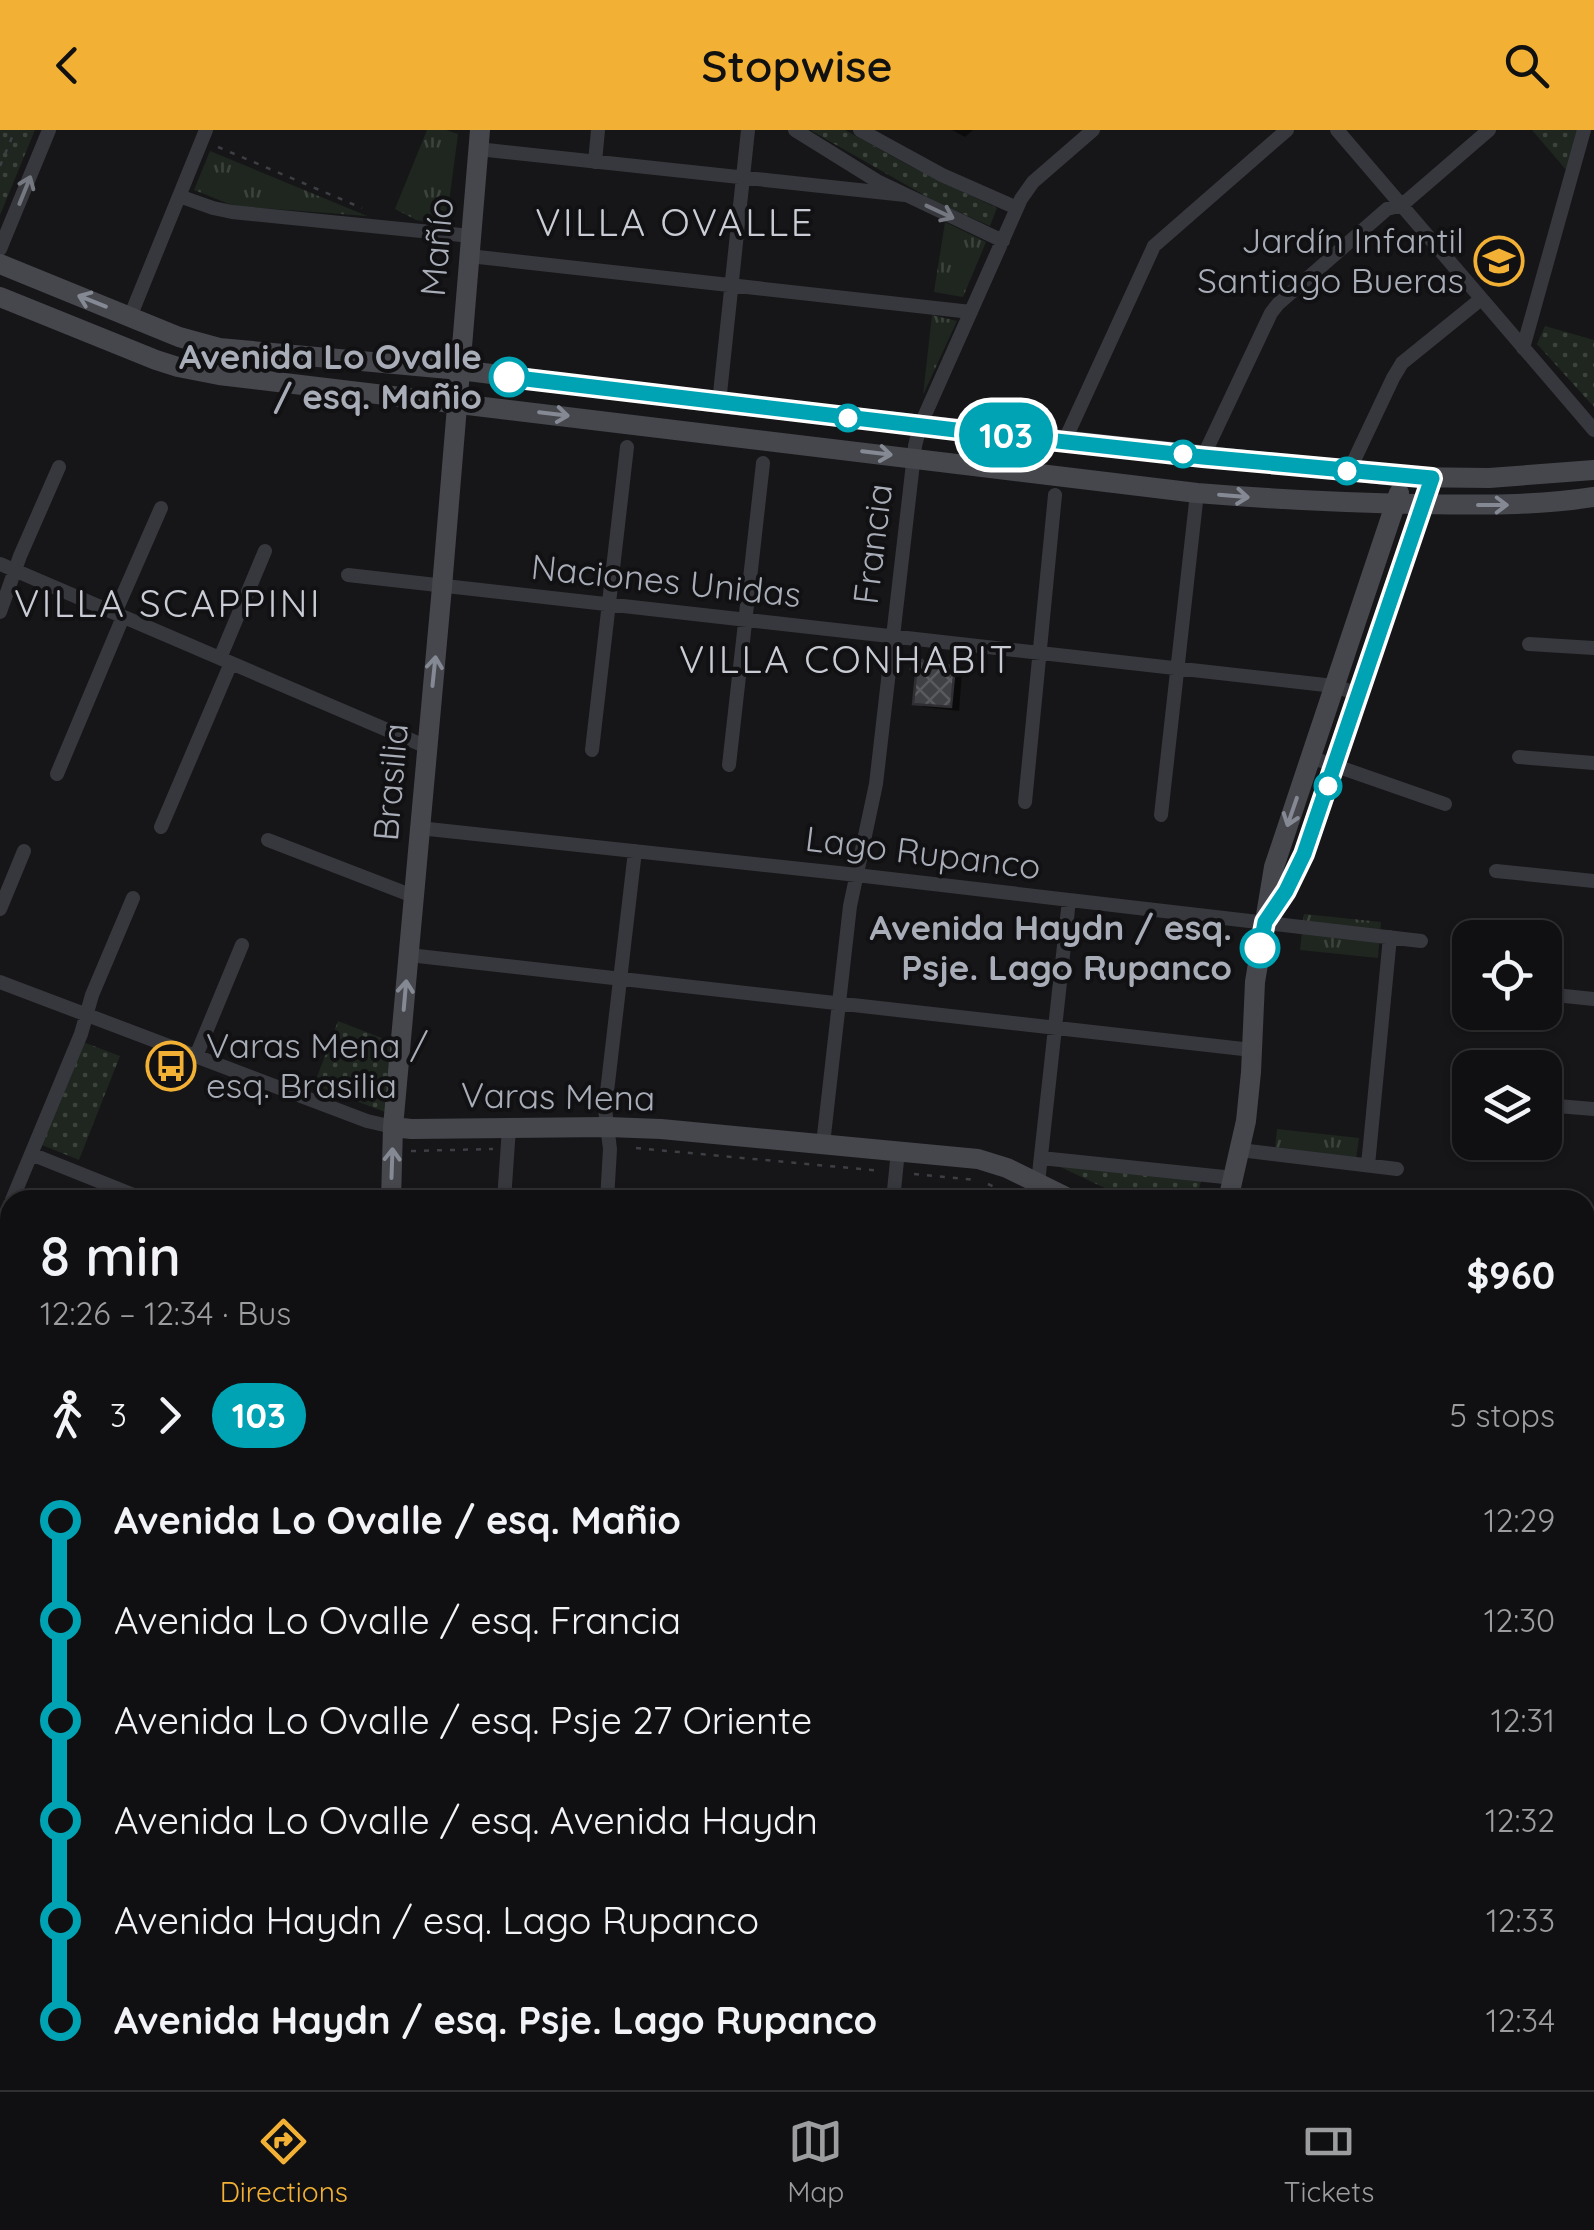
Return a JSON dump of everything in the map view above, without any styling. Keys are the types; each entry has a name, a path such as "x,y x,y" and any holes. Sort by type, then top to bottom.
{"main road":[{"name":"Mañío","path":"460,370 477,136"},
{"path":"0,264 192,342 219,348 460,370 920,426 1404,476 1508,478 1594,470"},
{"path":"0,297 134,352 178,367 220,374 1197,493 1287,500 1514,506 1594,497"},
{"name":"Brasilia","path":"390,1190 460,370"},
{"path":"1231,1190 1249,1094 1255,982 1274,867 1404,476"},
{"path":"1265,922 1296,874 1432,478"},
{"path":"1364,600 1388,608"},
{"name":"Varas Mena","path":"393,1126 509,1139 661,1130 898,1151 978,1160 1007,1168 1050,1190"}],"street":[{"path":"0,249 50,130"},
{"path":"595,162 598,130"},
{"path":"720,403 748,130"},
{"path":"794,130 905,195 1002,241"},
{"name":"Francia","path":"823,1144 855,876 874,799 913,457 920,426 1017,208 1033,182 1093,130"},
{"path":"1064,442 1154,246 1287,130"},
{"path":"1337,130 1594,430"},
{"path":"1203,457 1278,304 1387,209 1402,205 1490,130"},
{"path":"1522,348 1584,130"},
{"path":"870,132 942,175 1017,208"},
{"path":"130,317 204,135"},
{"path":"477,136 595,162 905,195"},
{"path":"179,196 232,212 732,285 971,312"},
{"path":"1349,471 1402,362 1480,299"},
{"path":"592,750 626,447"},
{"path":"729,765 763,463"},
{"path":"0,612 59,467"},
{"path":"1162,815 1197,493"},
{"path":"1025,802 1056,496"},
{"path":"57,774 161,508"},
{"path":"161,827 265,551"},
{"path":"0,564 426,747"},
{"name":"Naciones Unidas","path":"348,575 1334,686 1359,694"},
{"path":"1529,644 1594,648"},
{"path":"1310,757 1445,804"},
{"path":"1519,757 1594,763"},
{"name":"Lago Rupanco","path":"419,828 1420,941"},
{"path":"268,840 413,896"},
{"path":"0,908 24,850"},
{"path":"606,1190 609,1136 605,1110 635,852"},
{"path":"1496,871 1594,881"},
{"path":"16,1190 134,898"},
{"path":"1038,1183 1069,900"},
{"path":"1368,1166 1390,937"},
{"path":"196,1056 242,945"},
{"path":"409,955 1252,1050"},
{"name":"Varas Mena","path":"0,982 366,1121 393,1126"},
{"path":"1562,996 1594,999"},
{"path":"1562,1106 1594,1109"},
{"path":"505,1190 509,1139"},
{"path":"1240,1150 1398,1169"},
{"path":"894,1190 898,1151"},
{"path":"31,1154 121,1190"},
{"path":"1041,1158 1234,1178"}],"path":[{"path":"0,166 15,130"},
{"path":"204,135 361,207"},
{"path":"609,1136 980,1180 1001,1190"},
{"path":"409,1152 509,1139"}],"green space":[{"path":"0,130 35,130 0,215"},
{"path":"427,130 458,134 446,225 416,220 395,209"},
{"path":"810,130 845,130 997,208 990,226 936,202"},
{"path":"1532,130 1578,130 1567,171"},
{"path":"210,151 367,216 234,206 194,190"},
{"path":"945,222 986,242 963,297 934,292"},
{"path":"932,315 957,321 923,395"},
{"path":"1545,326 1594,340 1594,407 1537,344"},
{"path":"1304,914 1381,922 1378,958 1300,950"},
{"path":"338,1021 392,1042 385,1112 314,1085"},
{"path":"83,1042 120,1056 79,1160 42,1145"},
{"path":"1277,1129 1359,1138 1356,1159 1275,1150"},
{"path":"1050,1162 1202,1178 1199,1190 1109,1190"}],"building":[{"path":"922,660 926,664 955,666 951,707 913,704 916,675 911,669"}],"bus line":[{"name":"103","path":"509,377 956,430 1432,478 1304,854 1296,874 1265,922 1260,948"}],"place":[{"name":"Jardín Infantil Santiago Bueras","path":"1499,261"},
{"name":"Avenida Lo Ovalle / esq. Mañio","path":"509,377"},
{"name":"Avenida Haydn / esq. Psje. Lago Rupanco","path":"1260,948"},
{"name":"Varas Mena / esq. Brasilia","path":"171,1066"}],"district":[{"name":"VILLA OVALLE","path":"675,223"},
{"name":"VILLA SCAPPINI","path":"168,604"},
{"name":"VILLA CONHABIT","path":"847,660"}]}
